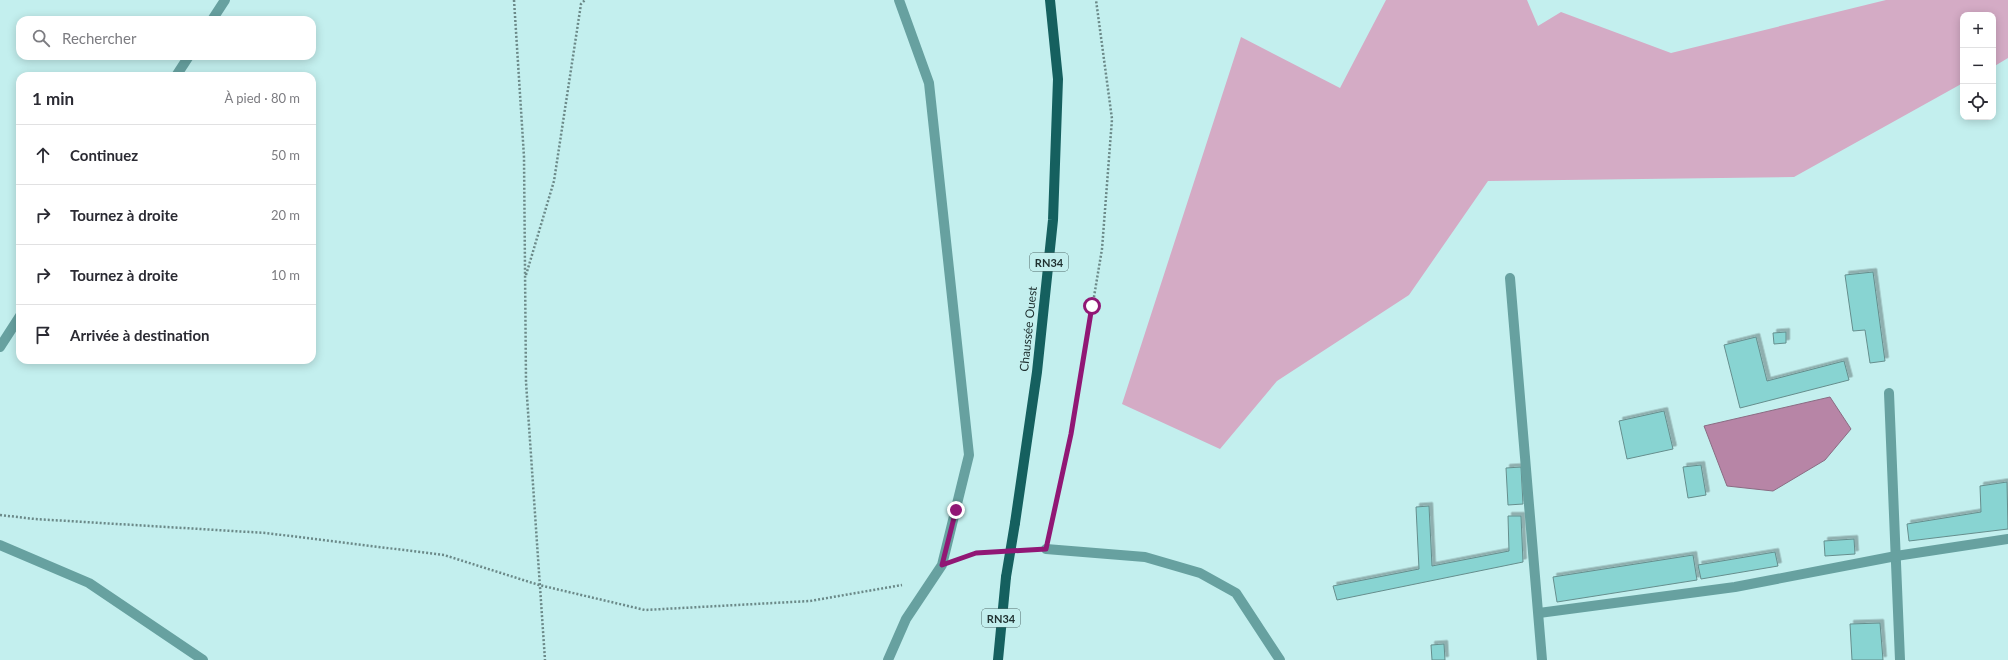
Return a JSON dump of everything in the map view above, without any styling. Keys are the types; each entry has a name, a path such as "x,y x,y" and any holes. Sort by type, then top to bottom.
{"main road":[{"name":"Chaussée Ouest","path":"998,660 1006,577 1037,372 1053,220 1058,79 1050,0"}],"street":[{"path":"215,16 225,0"},
{"path":"888,660 906,619 942,565 969,455 930,83 899,0"},
{"path":"179,72 186,60"},
{"path":"1510,278 1542,660"},
{"path":"0,347 16,322"},
{"path":"1889,393 1900,660"},
{"path":"1539,613 1735,587 1896,556 2008,539"},
{"path":"0,545 89,582 203,660"},
{"path":"1046,549 1145,558 1200,573 1236,593 1280,660"}],"path":[{"path":"514,0 524,157 526,382 545,660"},
{"path":"525,279 554,181 581,4 585,0"},
{"path":"1046,549 1071,434 1102,249 1112,119 1096,0"},
{"path":"0,515 35,519 266,533 444,555 539,585 646,610 810,601 901,586 908,582"},
{"path":"942,565 976,553 991,552"}],"shaded area":[{"path":"1386,0 1527,0 1538,26 1561,12 1671,53 1886,0 2008,0 2008,58 1996,65 1996,12 1960,12 1960,85 1794,177 1488,181 1409,295 1277,381 1220,449 1122,404 1241,37 1340,88"},
{"path":"1830,397 1851,429 1825,460 1773,491 1727,486 1704,426"}],"building":[{"path":"1873,272 1885,361 1870,363 1865,330 1853,331 1845,275"},
{"path":"1786,332 1786,343 1774,344 1773,333"},
{"path":"1756,337 1767,381 1844,361 1849,380 1740,408 1724,345"},
{"path":"1664,411 1673,449 1627,459 1619,421"},
{"path":"1701,465 1706,495 1688,498 1683,467"},
{"path":"1521,467 1523,504 1508,505 1506,468"},
{"path":"2007,482 2008,529 1909,541 1907,524 1981,512 1980,486"},
{"path":"1429,506 1432,566 1509,551 1508,516 1521,516 1523,562 1337,600 1333,586 1419,569 1416,507"},
{"path":"1854,539 1855,554 1825,556 1824,541"},
{"path":"1775,552 1778,566 1701,579 1698,565"},
{"path":"1693,555 1697,580 1557,602 1553,577"},
{"path":"1880,623 1883,660 1852,660 1850,624"},
{"path":"1444,644 1445,660 1432,660 1431,645"}],"route":[{"path":"956,510 942,565 976,553 1046,549 1071,434 1092,306"}]}
